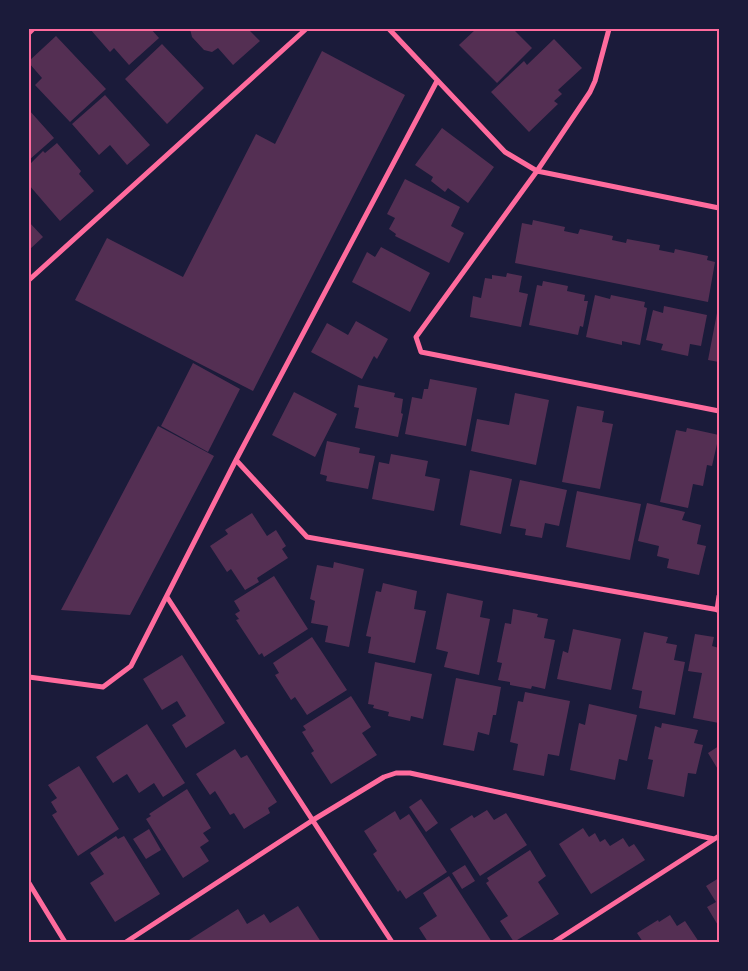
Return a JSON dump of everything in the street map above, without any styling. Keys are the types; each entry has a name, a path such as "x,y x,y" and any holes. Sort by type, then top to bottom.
{"street":[{"path":"29,33 34,29"},
{"path":"29,280 306,29"},
{"path":"389,29 505,152 537,171 719,208"},
{"path":"609,29 595,81 590,92 537,171 416,337 421,352 719,411"},
{"path":"29,677 103,687 131,666 236,460 437,81"},
{"path":"236,460 307,537 718,610 719,596"},
{"path":"167,597 392,942"},
{"path":"126,942 312,820 384,777 396,773 717,838"},
{"path":"554,942 717,838"},
{"path":"29,883 65,942"}],"building":[{"path":"90,29 151,29 159,38 129,65 114,48 110,52"},
{"path":"190,29 248,29 260,41 233,65 218,48 212,52 204,50 192,37"},
{"path":"476,29 513,29 532,48 497,83 459,45"},
{"path":"56,36 106,89 70,122 35,85 42,78 29,63"},
{"path":"554,39 582,68 558,90 562,94 554,101 558,104 529,132 491,92 524,61 527,65"},
{"path":"162,44 204,88 167,124 125,79"},
{"path":"322,51 405,95 253,391 75,300 107,238 183,277 256,134 275,144"},
{"path":"105,95 150,145 127,165 110,145 99,155 72,124"},
{"path":"29,110 54,138 29,160"},
{"path":"442,128 494,167 468,203 448,188 445,192 431,181 433,177 415,165"},
{"path":"57,143 81,171 79,174 94,191 60,221 29,185 29,165 43,151 45,153"},
{"path":"405,179 460,207 451,226 464,233 449,263 395,236 396,234 389,229 395,218 387,214"},
{"path":"533,220 565,227 564,231 578,234 580,229 613,236 612,240 626,243 627,239 660,245 659,250 674,253 675,249 708,256 707,260 715,262 708,302 515,263 522,223 532,225"},
{"path":"29,222 43,237 29,250"},
{"path":"381,247 430,273 410,312 352,282 367,252 375,257"},
{"path":"507,273 522,276 519,292 528,294 521,327 470,317 473,296 481,298 485,278 492,279 492,275 506,277"},
{"path":"543,281 568,286 567,291 585,295 584,301 588,301 583,327 580,326 578,335 529,325 537,285 542,286"},
{"path":"595,295 610,299 611,295 645,302 644,307 647,308 640,345 622,341 622,345 586,337"},
{"path":"664,306 707,315 701,346 690,344 688,356 661,350 663,344 646,340 653,310 663,313"},
{"path":"717,313 719,314 719,362 708,360"},
{"path":"356,321 388,339 377,359 374,356 362,379 311,352 327,323 348,335"},
{"path":"193,363 240,389 208,452 161,426"},
{"path":"430,379 477,388 466,446 405,434 412,397 422,399 424,389 428,389"},
{"path":"358,385 395,393 394,397 403,399 401,413 403,414 398,437 355,428 359,408 354,407"},
{"path":"294,392 337,414 315,457 272,435"},
{"path":"515,393 549,400 536,465 471,451 477,419 509,425"},
{"path":"577,406 604,411 602,422 613,424 600,489 562,482"},
{"path":"158,426 214,456 130,615 61,610"},
{"path":"687,428 719,435 712,466 707,465 703,486 693,484 688,508 660,502 676,430 686,432"},
{"path":"327,441 360,448 359,453 375,456 368,489 326,481 327,476 320,474"},
{"path":"391,454 428,461 425,476 440,479 434,511 372,499 379,462 389,464"},
{"path":"470,470 512,479 501,534 460,525"},
{"path":"520,480 567,490 559,526 545,523 542,538 525,535 526,529 510,526"},
{"path":"577,491 641,504 630,560 566,547"},
{"path":"647,503 685,512 682,520 701,525 697,544 706,546 699,575 667,568 669,559 657,556 659,546 638,541"},
{"path":"252,513 267,536 276,530 286,546 282,549 288,558 257,578 259,582 245,590 231,569 227,572 210,546 228,534 225,530"},
{"path":"334,562 364,569 349,647 325,642 328,626 311,623 315,601 310,599 317,565 333,568"},
{"path":"274,576 308,629 264,657 262,653 259,655 236,620 239,619 235,614 240,611 234,601"},
{"path":"383,583 417,591 414,609 426,611 415,663 368,653 371,637 366,636 376,591 381,592"},
{"path":"447,593 483,601 480,617 490,619 479,675 444,667 448,652 436,649"},
{"path":"513,609 538,614 537,617 548,619 544,638 555,640 545,689 532,686 531,689 510,685 510,682 498,680 502,663 497,662 505,623 511,624"},
{"path":"573,629 621,639 611,690 557,679 563,651 568,653"},
{"path":"644,632 668,637 666,643 677,645 674,660 685,662 675,715 639,708 642,691 632,689"},
{"path":"695,634 714,637 712,646 719,648 719,723 693,718 702,673 688,671"},
{"path":"312,637 347,690 307,715 295,697 291,700 275,675 279,673 273,663"},
{"path":"182,655 225,723 186,748 172,725 186,716 177,701 162,710 143,679"},
{"path":"375,662 432,674 423,719 411,716 410,721 388,716 389,712 373,708 374,705 368,704"},
{"path":"456,678 501,687 496,715 493,715 489,735 478,732 474,751 443,745"},
{"path":"525,692 570,701 559,756 548,754 544,776 513,770 518,744 510,742 518,701 523,702"},
{"path":"351,696 371,727 362,733 377,755 331,784 311,753 314,751 302,732 306,730 303,726"},
{"path":"589,704 637,715 627,761 619,759 615,780 570,770 579,723 585,725"},
{"path":"662,723 698,730 694,743 703,745 696,774 688,773 684,797 647,789 653,760 648,759 655,726 661,728"},
{"path":"147,724 185,783 163,797 154,783 139,793 127,774 113,783 96,757"},
{"path":"719,746 719,771 708,753"},
{"path":"235,749 241,758 247,755 277,802 268,808 270,813 244,829 234,813 230,815 215,791 210,795 196,774"},
{"path":"79,766 119,829 78,856 52,815 57,812 51,802 57,798 48,785"},
{"path":"187,789 211,828 203,833 209,841 200,847 209,861 183,878 146,819 151,816 149,814"},
{"path":"421,799 438,823 426,832 409,807"},
{"path":"487,810 494,820 506,813 527,845 480,876 450,829 472,815 474,818"},
{"path":"395,811 400,820 409,814 447,872 406,899 400,890 398,892 373,854 377,851 364,831"},
{"path":"583,828 589,837 595,833 600,842 605,839 610,846 623,838 629,847 634,844 645,860 591,894 559,844"},
{"path":"149,829 161,850 146,859 133,839"},
{"path":"116,836 118,839 124,836 160,894 115,922 90,883 104,874 90,853"},
{"path":"530,850 546,876 538,882 559,914 514,942 500,921 508,916 486,883 489,881 487,878"},
{"path":"465,865 475,881 462,889 452,873"},
{"path":"449,876 492,942 428,942 419,928 437,916 423,893"},
{"path":"719,878 719,927 707,907 716,902 706,886"},
{"path":"298,906 321,942 186,942 238,909 247,924 264,914 270,923"},
{"path":"670,915 677,926 685,921 699,942 643,942 637,933"}]}
